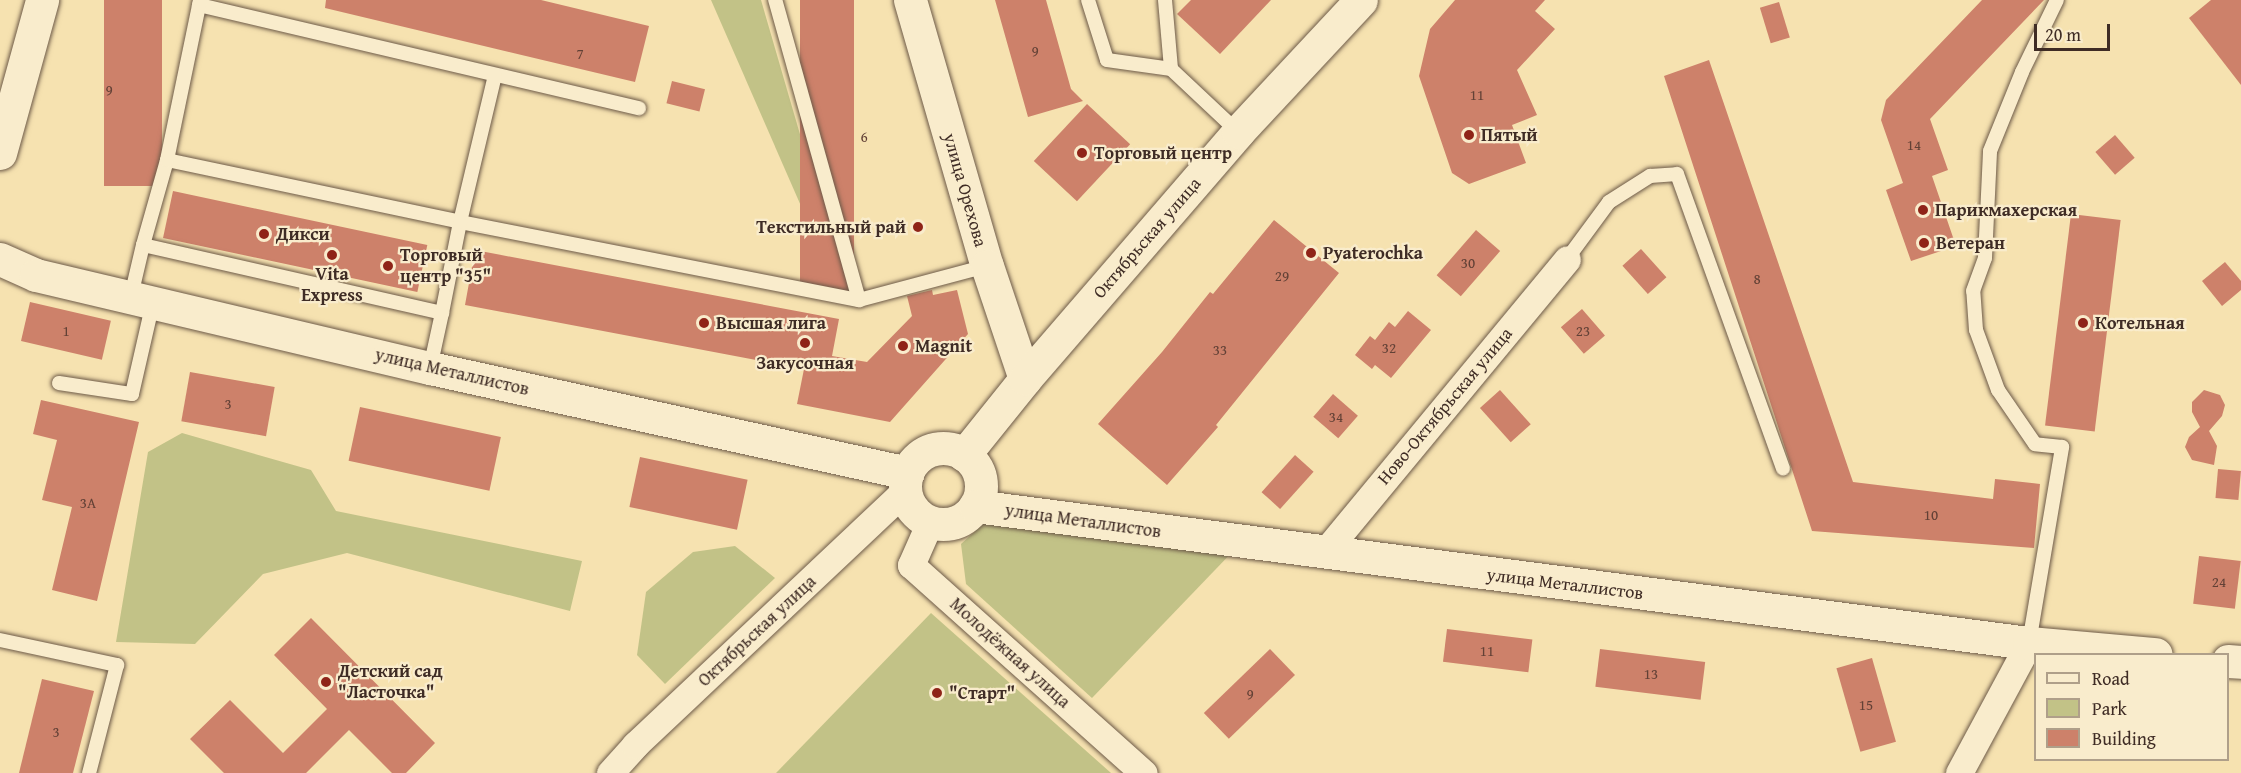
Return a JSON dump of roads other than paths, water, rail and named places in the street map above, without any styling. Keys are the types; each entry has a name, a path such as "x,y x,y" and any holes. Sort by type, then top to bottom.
{"street":[{"path":"0,153 42,0"},
{"name":"улица Орехова","path":"910,0 987,266 1025,379"},
{"name":"Октябрьская улица","path":"964,455 1025,379 1238,132 1361,0"},
{"name":"улица Металлистов","path":"0,259 36,275 142,298 907,481"},
{"name":"Ново-Октябрьская улица","path":"1324,553 1566,259"},
{"path":"932,450 954,450 964,455 979,473 981,484 975,506 967,516 955,522 942,524 930,522 913,509 907,481 914,463 932,450"},
{"name":"Октябрьская улица","path":"610,773 635,745 907,481"},
{"name":"улица Металлистов","path":"975,506 2029,643 2144,653"},
{"name":"Молодёжная улица","path":"930,522 911,566 1144,773"},
{"path":"1959,773 2029,643"}],"lane":[{"path":"775,0 859,300"},
{"path":"1088,0 1107,60 1171,69 1238,132"},
{"path":"1165,0 1171,69"},
{"path":"2029,643 2062,447 2035,444 1998,390 1976,330 1974,291 1985,258 1990,151 2022,72 2057,0"},
{"path":"59,383 132,394 142,298 143,245 167,160 199,2 639,108"},
{"path":"430,368 460,222 495,75"},
{"path":"167,160 460,222 859,300 987,266"},
{"path":"1566,259 1609,202 1650,176 1677,174 1783,469"},
{"path":"143,245 442,313"},
{"path":"0,640 117,665 90,773"}],"place":[{"name":"Пятый","path":"1469,135"},
{"name":"Торговый центр","path":"1082,153"},
{"name":"Парикмахерская","path":"1923,210"},
{"name":"Текстильный рай","path":"918,227"},
{"name":"Дикси","path":"264,234"},
{"name":"Ветеран","path":"1924,243"},
{"name":"Pyaterochka","path":"1311,253"},
{"name":"Vita Express","path":"332,255"},
{"name":"Торговый центр \"35\"","path":"388,266"},
{"name":"Высшая лига","path":"704,323"},
{"name":"Котельная","path":"2083,323"},
{"name":"Закусочная","path":"805,343"},
{"name":"Magnit","path":"903,346"},
{"name":"Детский сад \"Ласточка\"","path":"326,682"},
{"name":"\"Старт\"","path":"937,693"}]}
